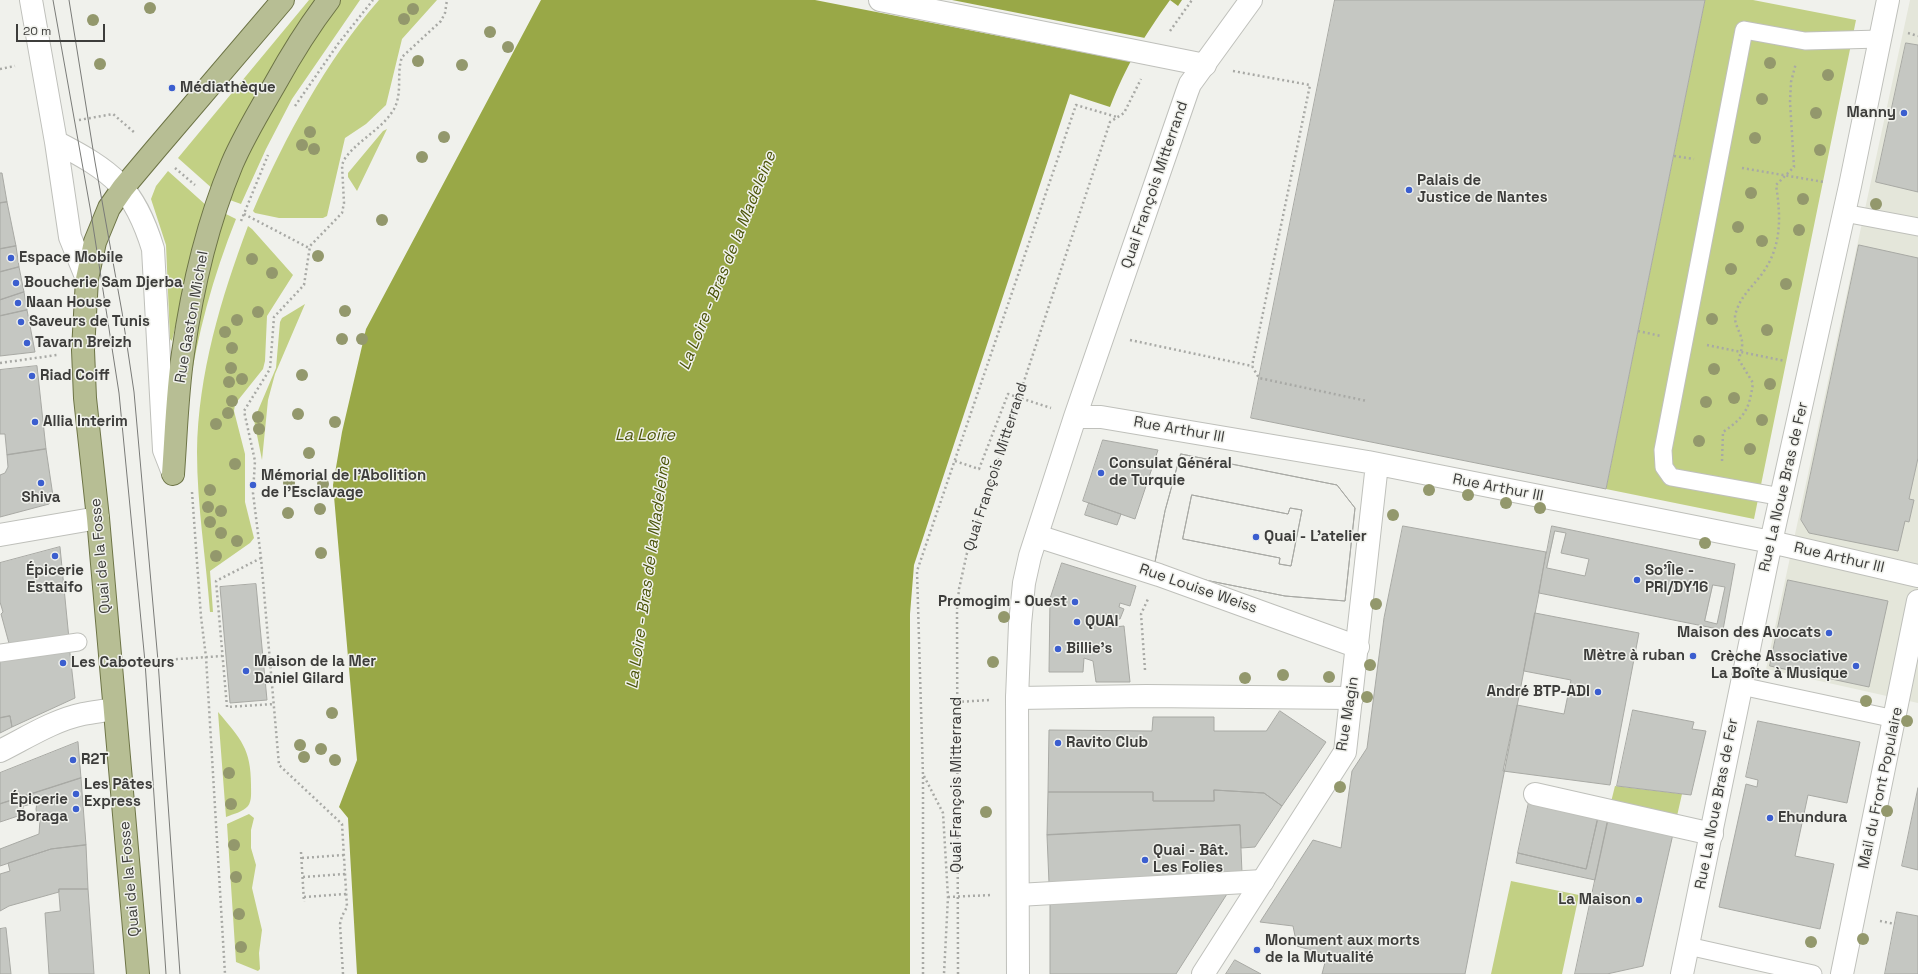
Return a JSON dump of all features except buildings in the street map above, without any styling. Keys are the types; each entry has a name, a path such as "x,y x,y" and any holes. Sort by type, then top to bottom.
{"main road":[{"path":"86,280 92,252 99,230 109,208 123,188 284,0"},
{"name":"Rue Gaston Michel","path":"173,474 183,354 192,297 204,246 218,202 232,163 249,128 289,60 329,0"},
{"name":"Quai de la Fosse","path":"86,280 83,350 84,390 98,518 138,974"}],"street":[{"name":"Quai de la Fosse","path":"31,0 55,134 70,237 86,280"},
{"path":"880,0 1154,53 1205,65"},
{"name":"Quai François Mitterrand","path":"1018,974 1017,698 1020,624 1024,584 1037,536 1075,417 1190,84 1251,0"},
{"name":"Rue La Noue Bras de Fer","path":"1682,974 1771,542 1850,186 1888,0"},
{"path":"55,134 112,175 138,208 147,229 153,249 164,450 173,474"},
{"name":"Rue Arthur III","path":"1075,417 1101,417 1377,464 1771,542 1918,576"},
{"name":"Rue Magin","path":"1203,974 1345,752 1358,647 1377,464"},
{"path":"0,535 98,518"},
{"name":"Rue Louise Weiss","path":"1037,536 1159,575 1358,647"},
{"name":"Mail du Front Populaire","path":"1842,974 1918,601"},
{"path":"1017,698 1146,696 1352,698"},
{"path":"0,751 71,718 82,714 114,709"},
{"path":"1535,794 1712,834"},
{"path":"1018,895 1262,880"}],"lane":[{"path":"1782,497 1671,477 1664,467 1663,450 1744,30 1805,41 1880,39"},
{"path":"1844,213 1918,227"},
{"path":"0,653 78,642"},
{"path":"1741,686 1895,719"},
{"path":"1688,946 1814,974"}],"path":[{"path":"293,109 338,44 373,0"},
{"path":"343,974 340,924 347,907 342,824 279,766 262,558 253,494 254,456 244,409 270,369 274,317 304,285 309,248 342,213 344,203 342,165 344,160 394,109 399,96 400,65 402,57 441,21 445,13 447,0"},
{"name":"Quai François Mitterrand","path":"958,974 957,610 959,588 967,553 1110,122 1124,114 1154,53 1192,0"},
{"path":"1722,486 1723,432 1736,423 1749,405 1753,383 1738,360 1742,342 1737,328 1735,314 1742,297 1763,273 1775,248 1780,226 1776,185 1794,167 1794,148 1790,127 1791,82 1796,61 1805,41"},
{"path":"1205,65 1310,85 1252,366 1259,378 1367,401"},
{"path":"923,974 923,776 917,571 1076,105 1118,118"},
{"path":"55,134 113,114 208,197 309,248"},
{"path":"240,226 270,151"},
{"path":"1674,156 1850,186"},
{"path":"1638,331 1810,366"},
{"path":"1104,334 1252,366"},
{"path":"0,363 35,359"},
{"path":"955,461 979,469 1008,394 1075,417"},
{"path":"192,488 201,617 206,657 225,974"},
{"path":"262,558 216,581 222,656 227,707 274,704"},
{"path":"1146,696 1141,614 1159,575"},
{"path":"110,664 222,656"},
{"path":"957,702 1017,698"},
{"path":"923,776 943,813 948,897 944,974"},
{"path":"301,852 304,902"},
{"path":"302,858 344,855"},
{"path":"303,877 345,874"},
{"path":"304,897 346,894"},
{"path":"948,897 1018,895"}],"shaded area":[{"path":"309,0 315,0 214,190 178,158"},
{"path":"340,0 360,0 292,99 266,149 241,204 227,199 251,142 334,7"},
{"path":"379,0 437,0 402,39 386,105 366,124 345,138 327,216 323,218 279,218 255,213 253,211 265,183 308,101 341,48"},
{"path":"1705,0 1753,0 1856,20 1754,519 1606,489"},
{"path":"1910,0 1918,0 1918,703 1766,669"},
{"path":"387,129 357,191 348,177 348,173 383,131"},
{"path":"168,171 207,206 194,244 172,341 170,339 166,245 151,199 156,186"},
{"path":"222,212 236,219 220,262 201,328 188,396 187,373"},
{"path":"248,226 293,275 267,316 265,361 263,369 235,404 234,411 245,454 245,502 254,538 250,543 210,571 213,612 210,612 198,492 198,423 206,365 220,309"},
{"path":"305,304 275,374 268,400 262,460 254,420 276,368 280,322 282,318"},
{"path":"218,712 239,737 247,753 251,773 251,796 248,806 238,813 226,817"},
{"path":"1615,786 1682,794 1677,816 1611,802"},
{"path":"249,814 254,818 251,830 251,848 256,865 252,888 262,930 259,953 260,969 258,971 236,962 227,824"},
{"path":"1511,881 1579,895 1562,974 1491,974"}],"water":[{"name":"La Loire","path":"541,0 1170,0 1136,52 1122,78 1110,107 1070,94 914,565 910,614 910,974 357,974 348,818 339,807 357,760 333,485 342,432 366,329"},
{"path":"1170,0 1182,0 1178,6"}],"pier":[{"path":"815,0 952,0 1145,38 1132,62"}],"tram line":[{"path":"53,0 91,213 119,393 145,662 166,974"},
{"path":"69,0 95,162 122,312 134,392 158,661 180,974"}],"place":[{"name":"Médiathèque","path":"172,88"},
{"name":"Manny","path":"1904,113"},
{"name":"Palais de Justice de Nantes","path":"1409,190"},
{"name":"Espace Mobile","path":"11,258"},
{"name":"Boucherie Sam Djerba","path":"16,283"},
{"name":"Naan House","path":"18,303"},
{"name":"Saveurs de Tunis","path":"21,322"},
{"name":"Tavarn Breizh","path":"27,343"},
{"name":"Riad Coiff","path":"32,376"},
{"name":"Allia Interim","path":"35,422"},
{"name":"Consulat Général de Turquie","path":"1101,473"},
{"name":"Shiva","path":"41,483"},
{"name":"Mémorial de l’Abolition de l’Esclavage","path":"253,485"},
{"name":"Quai - L'atelier","path":"1256,537"},
{"name":"Épicerie Esttaifo","path":"55,556"},
{"name":"So'Île - PRI/DY16","path":"1637,580"},
{"name":"Promogim - Ouest","path":"1075,602"},
{"name":"QUAI","path":"1077,622"},
{"name":"Maison des Avocats","path":"1829,633"},
{"name":"Billie's","path":"1058,649"},
{"name":"Mètre à ruban","path":"1693,656"},
{"name":"Les Caboteurs","path":"63,663"},
{"name":"Crèche Associative La Boîte à Musique","path":"1856,666"},
{"name":"Maison de la Mer Daniel Gilard","path":"246,671"},
{"name":"André BTP-ADI","path":"1598,692"},
{"name":"Ravito Club","path":"1058,743"},
{"name":"R2T","path":"73,760"},
{"name":"Les Pâtes Express","path":"76,794"},
{"name":"Épicerie Boraga","path":"76,809"},
{"name":"Ehundura","path":"1770,818"},
{"name":"Quai - Bât. Les Folies","path":"1145,860"},
{"name":"La Maison","path":"1639,900"},
{"name":"Monument aux morts de la Mutualité","path":"1257,950"}],"water label":[{"name":"La Loire - Bras de la Madeleine","path":"728,261"},
{"name":"La Loire - Bras de la Madeleine","path":"649,573"}]}
